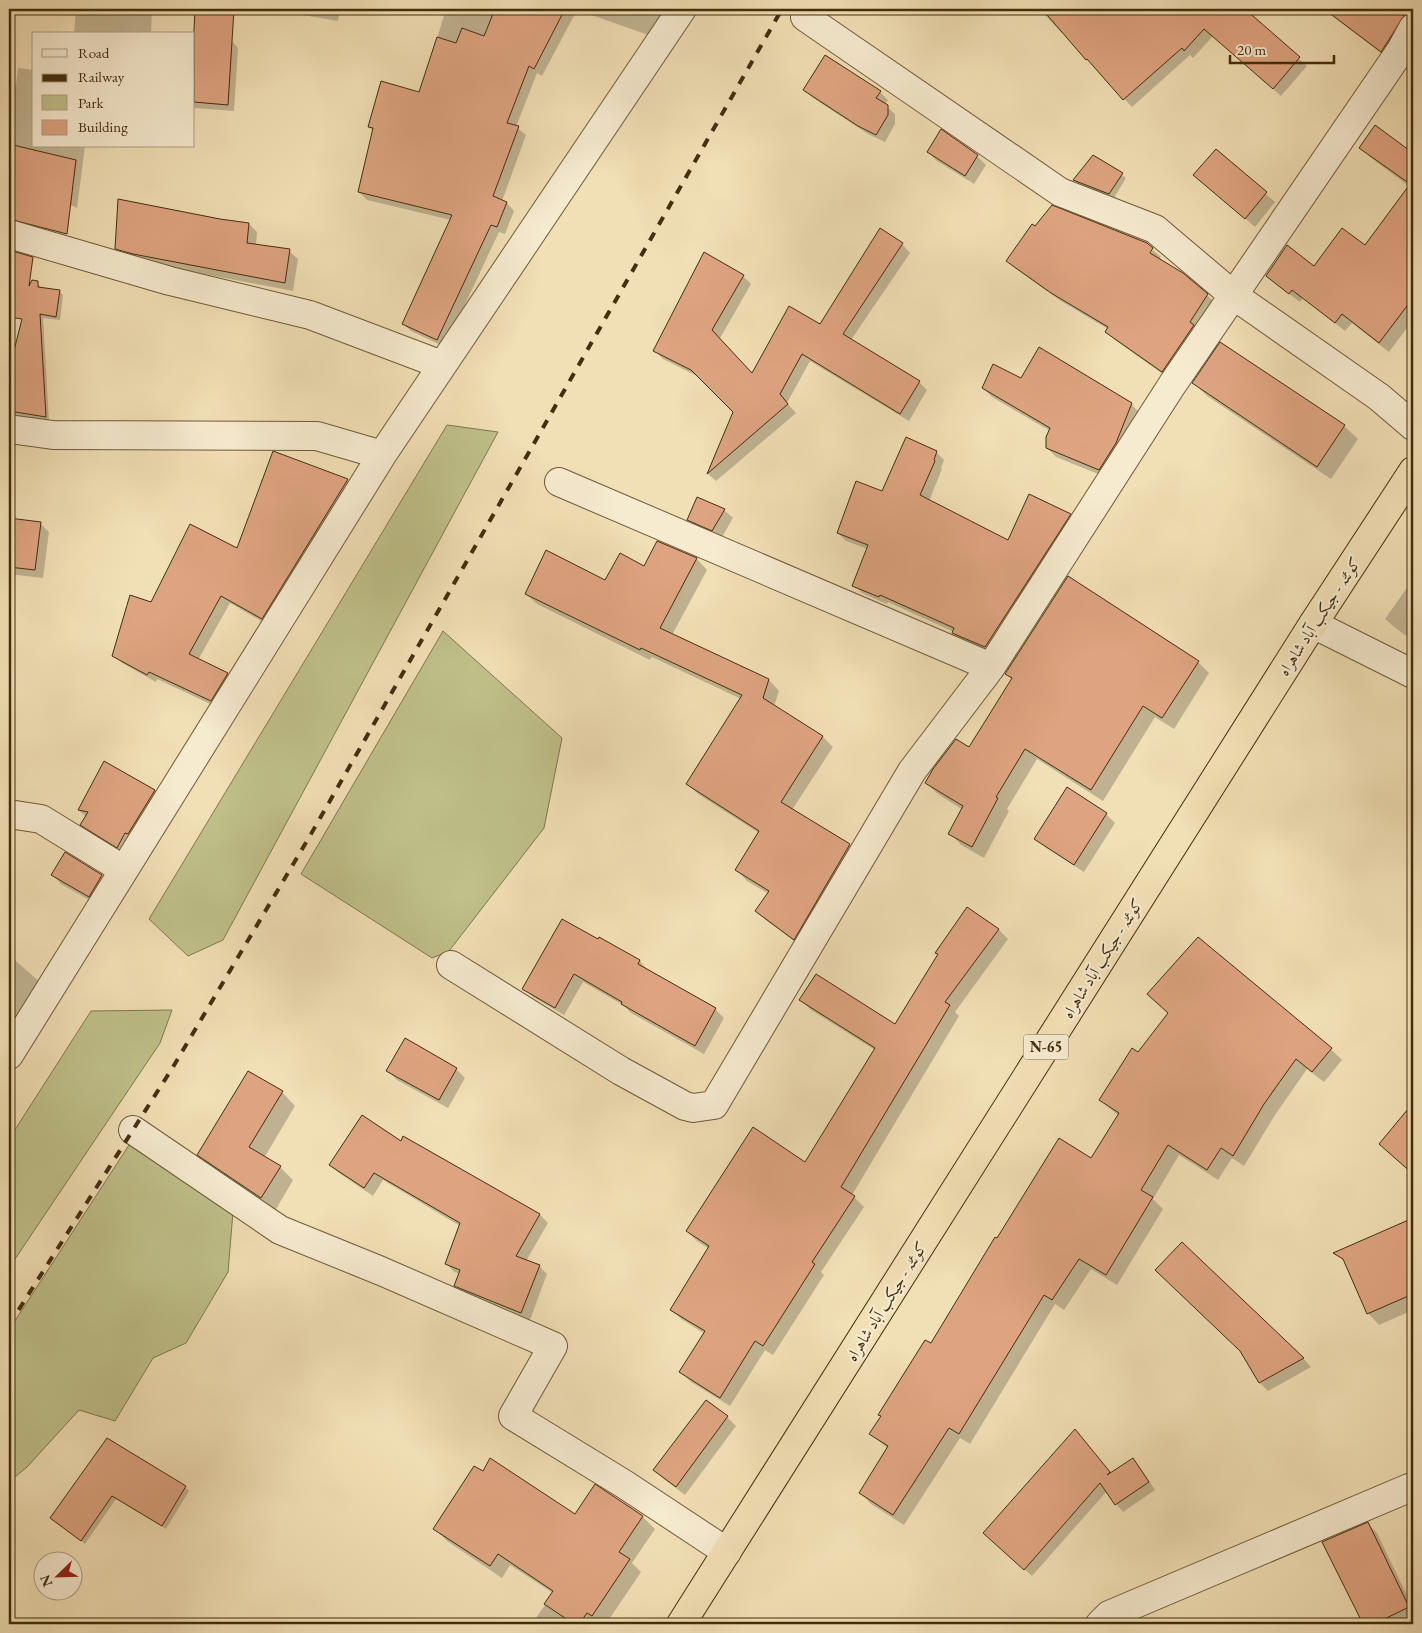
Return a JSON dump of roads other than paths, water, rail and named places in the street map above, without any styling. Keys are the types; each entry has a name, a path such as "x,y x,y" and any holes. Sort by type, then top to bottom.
{"highway":[{"name":"کوئٹہ - جیکب آباد شاہراہ","path":"681,1624 1313,624 1413,471"}],"street":[{"path":"9,1055 382,455 682,9"},
{"path":"808,9 805,17 1060,192 1154,229 1233,294 1379,397 1413,426"},
{"path":"451,965 621,1071 685,1106 693,1108 714,1105 912,771 991,667 1172,385 1402,50 1413,28"},
{"path":"9,234 170,281 310,315 442,365"},
{"path":"9,429 53,434 317,436 382,455"},
{"path":"559,482 991,667"},
{"path":"1313,624 1413,674"},
{"path":"9,814 41,818 124,870"},
{"path":"133,1130 280,1230 381,1271 553,1346 512,1416 624,1484 728,1552"},
{"path":"1100,1624 1109,1615 1409,1488 1413,1488"}],"railway":[{"path":"9,1325 173,1067 311,834 782,9"}]}
